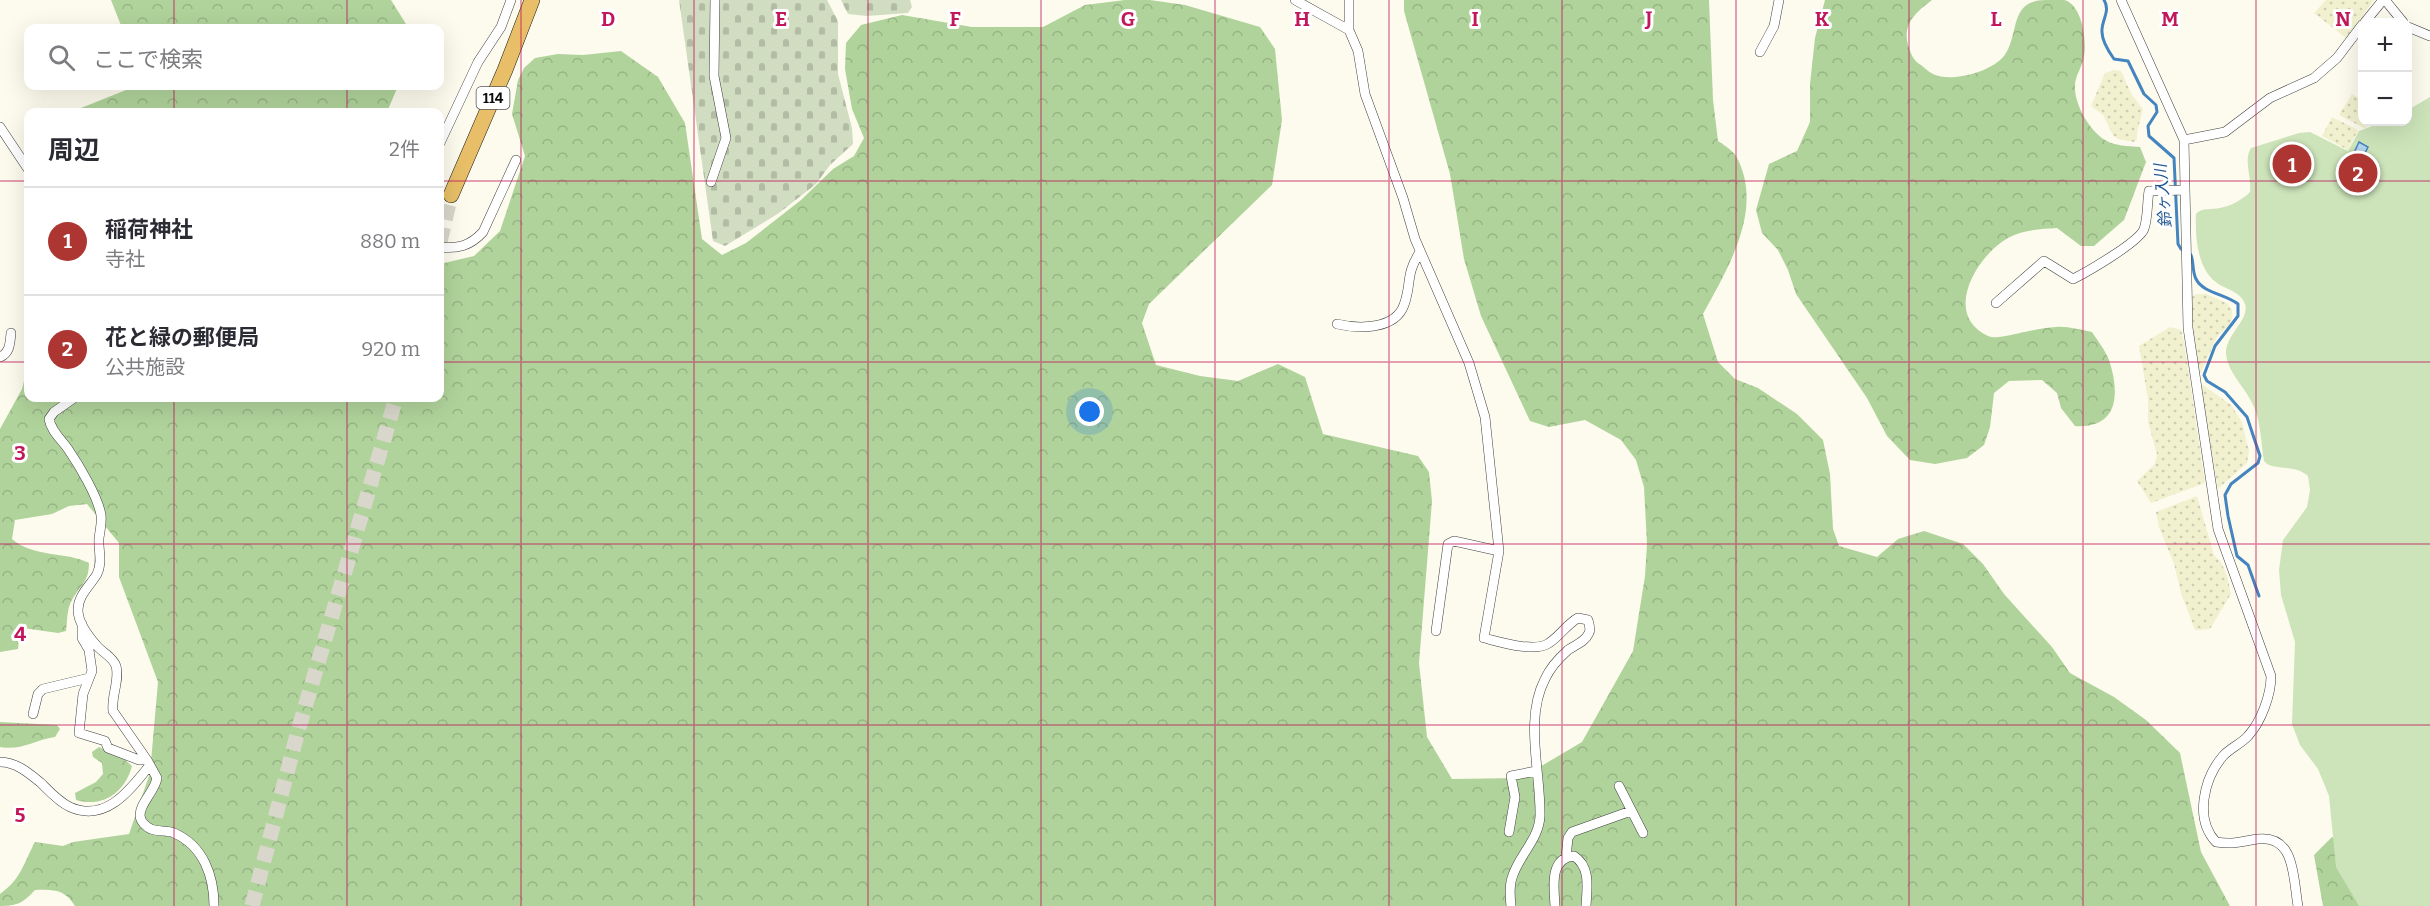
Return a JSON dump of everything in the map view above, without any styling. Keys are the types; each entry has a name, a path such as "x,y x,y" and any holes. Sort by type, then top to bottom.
{"highway":[{"name":"114","path":"451,195 506,70 532,0"}],"street":[{"path":"444,134 478,62 501,27 511,0"},
{"path":"711,182 726,138 714,76 715,0"},
{"path":"1295,0 1349,30"},
{"path":"1349,0 1349,30 1358,51 1365,94 1378,135 1420,252 1465,353 1481,398 1499,550 1484,638 1513,645 1540,647 1547,645 1578,618 1588,620 1590,627 1589,634 1557,661 1545,678 1539,692 1536,708 1536,771 1540,817 1534,837 1511,880 1510,906"},
{"path":"1760,52 1774,26 1779,0"},
{"path":"2121,0 2184,140 2188,328 2218,529 2271,676 2271,689 2256,724 2248,736 2224,755 2207,778 2205,815 2207,828 2216,842 2235,844 2262,838 2274,840 2283,845 2290,858 2298,906"},
{"path":"2369,18 2384,0 2400,18"},
{"path":"2412,29 2430,36"},
{"path":"2184,140 2225,132 2260,104 2314,78 2337,58 2358,32"},
{"path":"0,127 24,163"},
{"path":"444,247 459,248 474,242 483,232 516,160"},
{"path":"1996,303 2044,261 2073,279 2090,270 2139,237 2144,227 2148,191 2185,190"},
{"path":"1337,324 1377,325 1389,322 1398,315 1406,298 1411,265 1420,252"},
{"path":"0,357 9,348 11,333"},
{"path":"68,402 54,412 49,419 53,429 84,476 101,516 100,564 98,572 85,590 78,610 82,624 82,638 89,650 92,671 84,694 79,733 105,741 108,748 148,763"},
{"path":"1436,631 1448,544 1454,541 1499,550"},
{"path":"82,624 97,646 114,662 117,671 112,702 113,711 157,778 140,813 141,820 150,829 174,833 192,846 208,866 213,885 214,906"},
{"path":"33,714 38,694 43,689 89,678"},
{"path":"0,762 17,766 32,775 70,807 95,810 107,808 116,803 148,763"},
{"path":"1509,832 1515,797 1511,776 1536,771"},
{"path":"1619,786 1643,832"},
{"path":"1566,857 1568,838 1572,832 1631,812"},
{"path":"1555,906 1555,872 1559,862 1566,857 1574,856 1584,865 1587,875 1586,906"}],"green space":[{"path":"111,0 391,0 406,24 120,24"},
{"path":"679,0 827,0 838,21 838,74 852,128 853,144 830,165 816,184 779,213 725,246 713,241"},
{"path":"841,0 910,0 912,7 908,13 867,16 848,14"},
{"path":"1125,0 1150,0 1185,5 1260,27 1275,49 1282,120 1272,185 1149,304 1142,323 1156,365 1200,376 1238,381 1278,364 1305,377 1323,434 1418,456 1429,472 1432,501 1419,663 1427,737 1452,779 1521,778 1582,742 1633,651 1645,576 1647,544 1644,487 1636,460 1621,440 1585,420 1549,427 1530,421 1481,316 1464,259 1450,174 1404,11 1404,0 1709,0 1713,100 1718,141 1736,156 1744,176 1747,196 1740,237 1723,277 1703,314 1718,362 1735,379 1758,388 1797,414 1823,440 1830,474 1833,529 1839,546 1877,557 1898,539 1924,531 1963,544 1983,564 2004,594 2052,647 2070,673 2114,697 2146,720 2180,753 2201,852 2230,906 75,906 67,896 58,891 35,890 19,903 0,906 0,894 18,876 35,842 63,846 73,842 129,834 150,773 158,682 119,577 119,543 87,504 69,506 52,514 15,520 12,539 21,545 40,552 80,559 89,563 85,582 69,607 66,631 58,633 23,628 18,630 18,649 0,652 0,429 24,381 24,402 444,402 444,263 474,256 500,231 525,156 512,114 518,80 524,68 535,58 558,54 583,55 621,51 658,77 685,123 702,239 722,255 746,243 801,200 833,169 854,156 864,138 852,109 845,69 846,43 861,25 902,15 972,27 1043,27 1085,5"},
{"path":"1825,0 1932,0 1911,20 1907,40 1911,54 1918,63 1933,74 1950,77 1981,71 1998,62 2009,48 2020,12 2026,6 2046,0 2064,0 2075,8 2082,24 2085,41 2083,60 2075,86 2080,109 2099,136 2113,143 2140,147 2146,162 2124,220 2094,246 2081,246 2057,228 2031,230 2014,235 1996,247 1975,271 1966,301 1967,314 1974,326 1991,337 2056,327 2092,332 2109,360 2115,385 2113,406 2100,422 2075,426 2061,408 2057,393 2042,380 2009,381 1994,393 1990,427 1984,445 1967,458 1935,464 1910,460 1887,436 1867,398 1796,294 1778,250 1762,233 1756,210 1769,164 1797,151 1810,122 1810,84 1815,38"},
{"path":"2326,0 2374,0 2361,18 2358,18 2358,22 2346,38 2314,13"},
{"path":"2114,70 2121,71 2132,95 2143,109 2137,139 2134,142 2118,139 2113,135 2103,115 2091,106 2105,73"},
{"path":"126,90 396,90 389,108 81,108"},
{"path":"2352,94 2358,98 2358,125 2339,115"},
{"path":"2430,97 2430,906 2359,906 2336,867 2329,796 2318,769 2300,745 2292,724 2295,642 2281,595 2279,570 2283,540 2307,507 2310,490 2308,476 2302,472 2273,466 2264,461 2256,413 2251,400 2230,368 2226,354 2229,340 2244,316 2245,304 2238,294 2220,285 2206,272 2197,243 2196,214 2232,204 2250,192 2248,158 2251,148 2299,133 2310,132 2348,151 2359,131 2372,126 2412,126 2412,108"},
{"path":"2332,117 2358,130 2348,150 2322,136"},
{"path":"2196,294 2206,294 2227,303 2232,310 2229,325 2217,337 2200,374 2193,334 2192,297"},
{"path":"2170,327 2181,330 2184,341 2205,483 2151,503 2137,481 2155,464 2157,454 2148,422 2148,399 2139,346"},
{"path":"2203,385 2231,405 2242,422 2249,451 2247,463 2218,489 2200,387"},
{"path":"2197,496 2214,555 2221,562 2231,594 2210,629 2195,630 2181,593 2174,564 2159,527 2156,512"},
{"path":"0,722 57,725 60,729 55,737 8,748 0,747"},
{"path":"99,747 124,759 132,766 129,775 119,790 104,800 86,802 76,800 75,793 96,782 103,774 102,763 93,757 92,752"},
{"path":"2332,837 2361,855 2385,906 2323,906 2314,855"}],"water":[{"path":"2359,142 2368,147 2361,161 2352,157"}],"waterway":[{"name":"鈴ヶ入川","path":"2104,0 2106,4 2102,28 2104,43 2114,59 2128,61 2144,94 2156,105 2157,112 2148,126 2149,136 2174,158 2178,244 2181,249 2191,255 2199,284 2238,304 2238,316 2215,346 2204,375 2207,381 2225,392 2247,417 2260,456 2258,463 2231,484 2225,495 2237,556 2248,565 2259,596"}],"tunnel":[{"path":"444,225 451,195"},
{"path":"252,906 298,731 395,402"}],"place":[{"name":"稲荷神社","path":"2292,164"},
{"name":"花と緑の郵便局","path":"2358,173"}]}
